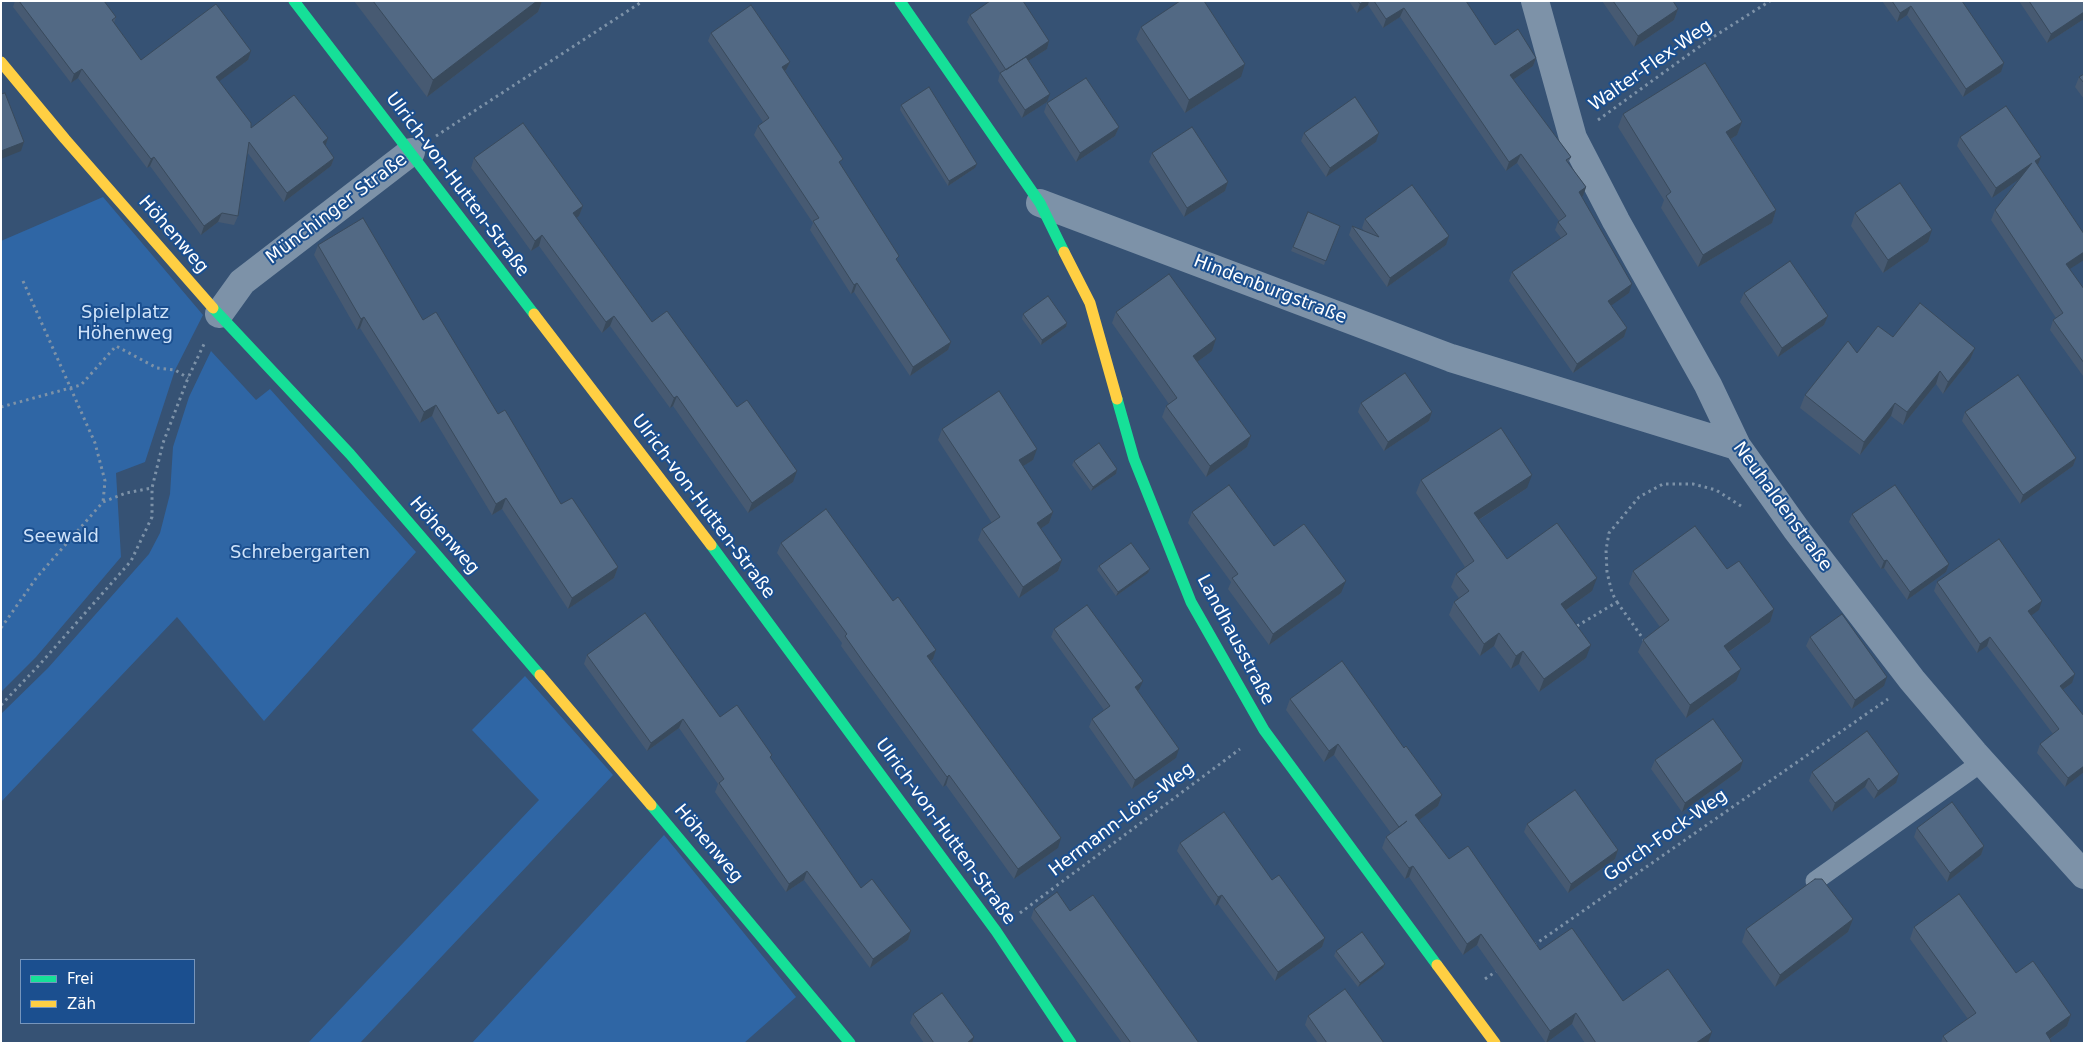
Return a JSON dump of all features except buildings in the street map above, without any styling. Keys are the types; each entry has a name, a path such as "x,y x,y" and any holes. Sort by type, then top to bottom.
{"street":[{"name":"Ulrich-von-Hutten-Straße","path":"294,1 705,536 996,931 1071,1043"},
{"path":"900,1 1040,203"},
{"name":"Neuhaldenstraße","path":"1535,1 1573,138 1620,230 1708,385 1737,446 1796,529 1912,680 1982,762 2084,875"},
{"name":"Höhenweg","path":"1,62 65,139 219,314 357,461 706,869 850,1043"},
{"name":"Münchinger Straße","path":"219,314 242,282 411,152"},
{"name":"Hindenburgstraße","path":"1040,203 1451,358 1737,446"},
{"name":"Landhausstraße","path":"1040,203 1090,303 1134,459 1191,602 1264,730 1462,995 1495,1043"}],"lane":[{"path":"1815,881 1982,762"}],"path":[{"name":"Münchinger Straße","path":"411,152 643,1"},
{"name":"Walter-Flex-Weg","path":"1573,138 1710,39 1770,1"},
{"path":"23,281 96,443 104,481 103,502"},
{"path":"1,705 41,664 131,560 152,516 152,488 163,443 188,378 219,314"},
{"path":"1,407 81,384 116,346 157,368 175,370 188,378"},
{"path":"1644,640 1612,593 1607,572 1606,550 1609,534 1639,497 1664,484 1693,484 1716,490 1743,508"},
{"path":"1,628 37,577 103,502 126,493 152,488"},
{"path":"1577,626 1617,602"},
{"name":"Gorch-Fock-Weg","path":"1526,950 1886,700"},
{"name":"Hermann-Löns-Weg","path":"996,931 1264,730"},
{"path":"1462,995 1502,967"}],"green space":[{"path":"103,197 203,315 175,370 145,462 116,473 121,557 36,657 1,692 1,241"},
{"name":"Schrebergarten","path":"211,351 256,400 270,389 416,552 264,721 177,617 1,802 1,714 48,668 149,554 160,533 170,494 173,447 189,397"},
{"path":"525,676 613,775 360,1043 308,1043 539,800 472,730"},
{"path":"664,835 796,997 744,1043 472,1043"}],"traffic: fast":[{"path":"294,1 534,314"},
{"path":"900,1 1040,203 1064,252"},
{"path":"213,308 350,454 540,675"},
{"path":"1117,399 1134,459 1191,602 1264,730 1437,965"},
{"path":"711,545 996,931 1071,1043"},
{"path":"651,805 850,1043"}],"traffic: slow":[{"path":"1,62 65,139 213,308"},
{"path":"1064,252 1090,303 1117,399"},
{"path":"534,314 711,545"},
{"path":"540,675 651,805"},
{"path":"1437,965 1495,1043"}],"park label":[{"name":"Spielplatz Höhenweg","path":"125,323"},
{"name":"Seewald","path":"61,537"}]}
